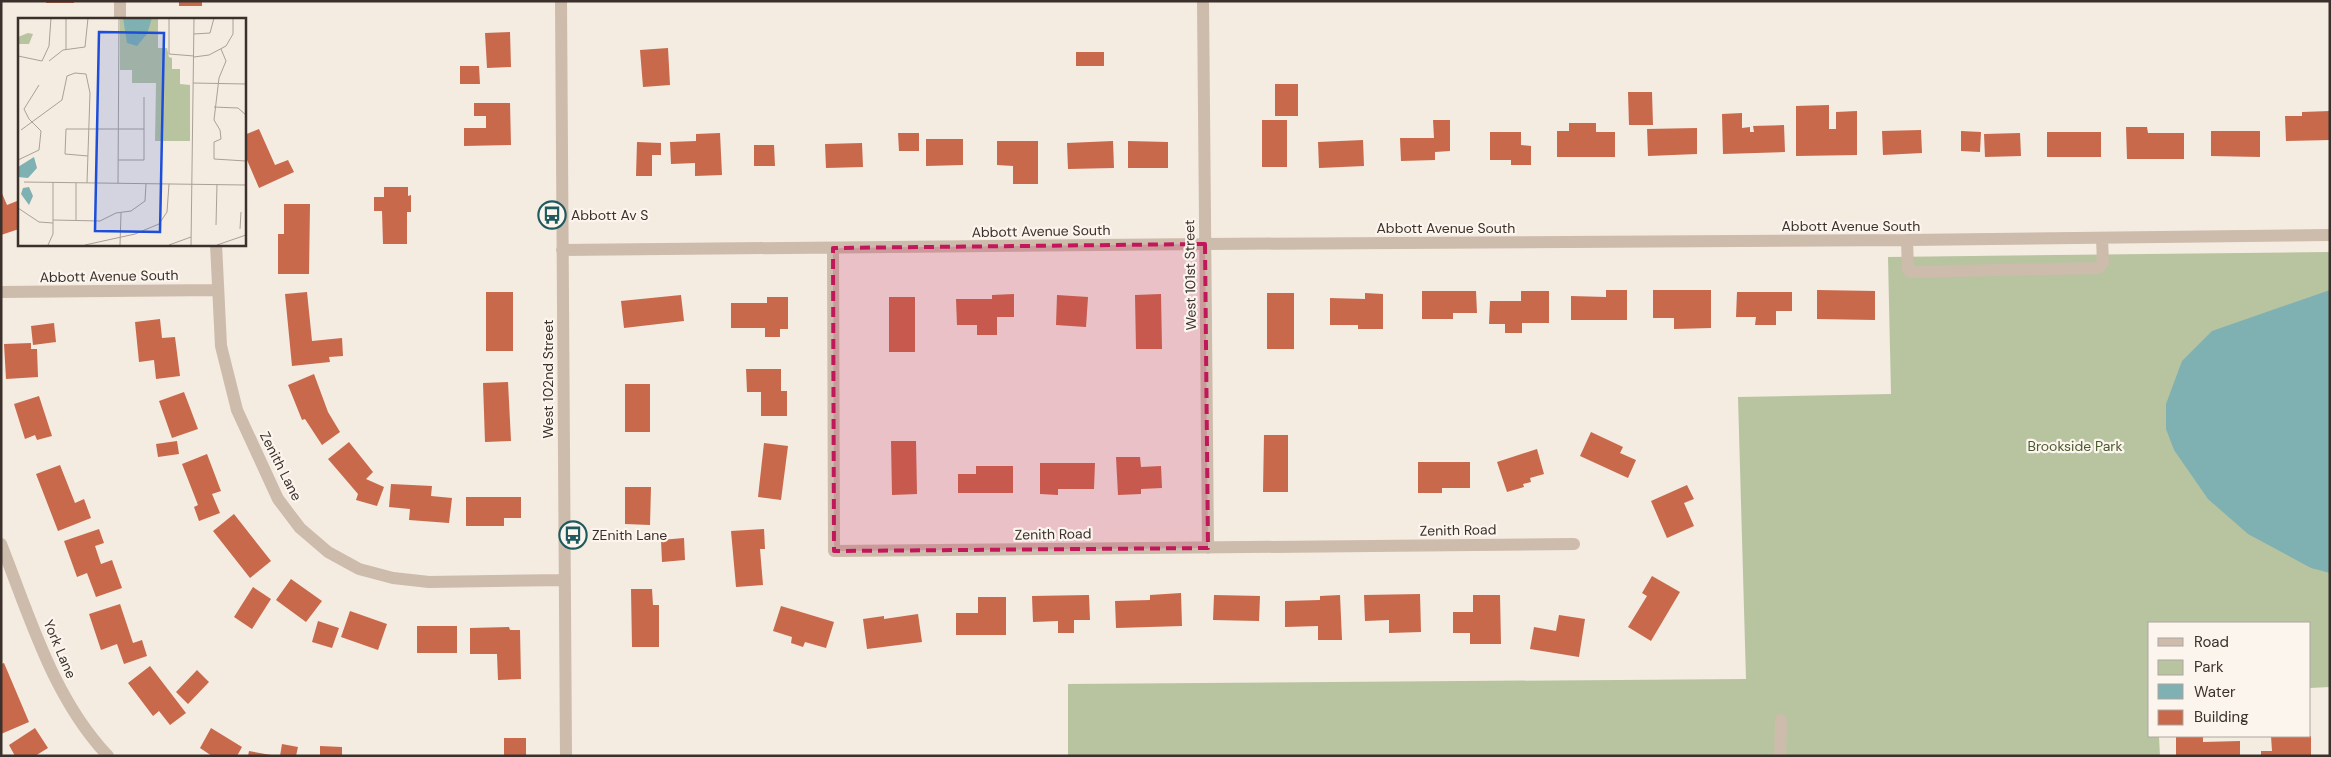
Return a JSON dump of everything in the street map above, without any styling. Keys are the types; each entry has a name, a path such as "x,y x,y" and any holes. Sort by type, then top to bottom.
{"street":[{"path":"120,1 120,18"},
{"name":"West 102nd Street","path":"561,1 566,756"},
{"name":"West 101st Street","path":"1203,1 1208,548"},
{"name":"Abbott Avenue South","path":"562,250 2330,235"},
{"path":"1907,240 1908,270 1911,272 2098,268 2103,263 2102,238"},
{"name":"Zenith Lane","path":"216,245 221,346 237,410 278,500 300,528 328,552 359,569 402,579 429,582 564,580"},
{"name":"Zenith Road","path":"833,248 834,551 1574,544"},
{"name":"Abbott Avenue South","path":"1,292 218,290"},
{"name":"York Lane","path":"1,544 48,663 68,704 94,741 108,756"},
{"path":"1780,756 1781,720"}],"highlighted area":[{"path":"1205,244 1208,548 834,551 833,248"}],"green space":[{"name":"Brookside Park","path":"2330,252 2330,687 2311,688 2311,622 2148,622 2148,737 2159,737 2160,756 1068,756 1068,684 1746,679 1738,397 1891,394 1888,257"}],"water":[{"path":"2330,290 2330,573 2311,568 2248,534 2208,499 2174,450 2166,429 2166,404 2182,361 2212,331"}],"building":[{"path":"46,1 74,1 74,3 46,3"},
{"path":"179,1 202,1 202,6 179,6"},
{"path":"510,32 511,67 487,68 485,33"},
{"path":"668,48 670,85 643,87 640,50"},
{"path":"1076,52 1104,52 1104,66 1076,66"},
{"path":"460,66 479,66 480,84 460,84"},
{"path":"1275,84 1298,84 1298,116 1275,116"},
{"path":"1628,92 1652,92 1653,125 1629,125"},
{"path":"474,103 510,103 511,145 464,146 464,128 486,128 486,116 474,116"},
{"path":"1829,105 1829,129 1836,129 1836,112 1857,111 1857,155 1796,156 1796,106"},
{"path":"2330,111 2330,140 2286,141 2285,116 2302,116 2302,112"},
{"path":"1742,113 1742,128 1750,127 1750,132 1754,132 1753,126 1784,125 1785,152 1723,154 1722,114"},
{"path":"1262,120 1287,120 1287,167 1262,167"},
{"path":"1433,120 1450,120 1450,151 1435,152 1435,160 1401,161 1400,138 1434,138"},
{"path":"1569,123 1596,123 1596,132 1615,132 1615,157 1557,157 1557,131 1569,131"},
{"path":"2126,127 2147,127 2148,133 2184,133 2184,159 2127,159"},
{"path":"1697,128 1697,154 1648,156 1647,129"},
{"path":"259,129 275,165 288,160 294,172 259,188 245,155 245,135"},
{"path":"1921,130 1922,153 1883,155 1882,131"},
{"path":"1961,131 1981,132 1980,152 1961,151"},
{"path":"2211,131 2260,131 2260,157 2211,156"},
{"path":"1490,132 1521,132 1521,145 1531,146 1531,165 1511,165 1511,160 1490,160"},
{"path":"2047,132 2101,132 2101,157 2047,157"},
{"path":"720,133 722,175 695,176 695,163 671,164 670,142 696,141 696,134"},
{"path":"898,133 919,133 919,151 899,151"},
{"path":"2020,133 2021,156 1985,157 1984,134"},
{"path":"926,139 963,139 963,165 926,166"},
{"path":"1363,140 1364,166 1319,168 1318,142"},
{"path":"997,141 1038,141 1038,184 1013,184 1013,166 997,165"},
{"path":"1113,141 1114,168 1068,169 1067,143"},
{"path":"1128,141 1168,142 1168,168 1128,168"},
{"path":"637,142 661,143 661,155 652,155 652,176 636,176"},
{"path":"862,143 863,167 826,168 825,144"},
{"path":"754,145 774,145 775,166 754,166"},
{"path":"384,187 408,187 408,196 411,195 411,212 407,212 407,244 383,244 382,211 374,211 374,197 384,197"},
{"path":"1,191 7,205 17,201 18,203 18,229 1,235"},
{"path":"284,204 310,204 309,274 278,274 278,234 284,234"},
{"path":"1606,290 1627,290 1627,320 1571,320 1571,296 1606,297"},
{"path":"1653,290 1711,290 1711,328 1674,329 1674,318 1653,318"},
{"path":"1817,290 1875,291 1875,320 1817,319"},
{"path":"1422,291 1476,291 1477,313 1453,313 1453,319 1422,319"},
{"path":"1521,291 1549,291 1549,323 1522,323 1522,333 1505,333 1505,324 1489,324 1490,301 1521,301"},
{"path":"307,292 312,341 342,338 343,356 329,357 330,362 292,366 285,294"},
{"path":"486,292 513,292 513,351 486,351"},
{"path":"1737,292 1792,292 1792,311 1776,311 1776,325 1755,325 1756,317 1736,317"},
{"path":"1267,293 1294,293 1294,349 1267,349"},
{"path":"1365,293 1383,294 1383,329 1358,329 1358,325 1330,325 1330,298 1365,299"},
{"path":"1014,294 1014,317 997,317 997,335 977,335 977,325 957,325 956,299 992,299 992,295"},
{"path":"1161,294 1162,349 1136,349 1135,295"},
{"path":"681,295 684,321 624,328 621,301"},
{"path":"1057,295 1088,297 1086,327 1056,325"},
{"path":"767,297 788,297 788,329 780,329 780,337 765,337 765,328 731,328 731,303 767,303"},
{"path":"889,297 915,297 915,352 889,352"},
{"path":"160,319 162,338 175,337 180,376 156,379 154,360 139,362 135,322"},
{"path":"54,323 56,342 33,345 31,326"},
{"path":"31,343 31,349 37,349 38,377 6,379 4,344"},
{"path":"746,369 781,369 781,391 787,391 787,416 761,416 761,392 747,392"},
{"path":"314,374 328,412 340,432 322,445 305,419 302,420 288,385"},
{"path":"508,382 511,441 485,442 483,383"},
{"path":"625,384 650,384 650,432 625,432"},
{"path":"184,392 198,429 172,438 159,401"},
{"path":"39,396 52,436 37,440 35,435 25,439 14,404"},
{"path":"1591,432 1623,447 1620,453 1636,460 1628,478 1580,456"},
{"path":"1264,435 1288,435 1288,492 1263,492"},
{"path":"177,441 179,454 158,457 156,444"},
{"path":"891,441 916,441 917,494 892,495"},
{"path":"349,442 373,472 366,479 384,487 377,506 356,500 358,494 328,459"},
{"path":"764,443 788,446 781,500 758,497"},
{"path":"1537,449 1544,474 1530,478 1531,482 1523,484 1524,487 1507,492 1497,462"},
{"path":"207,454 221,491 212,494 220,513 199,521 194,507 198,505 182,464"},
{"path":"1116,457 1140,457 1141,467 1161,466 1162,488 1141,489 1141,494 1118,495"},
{"path":"1418,462 1470,462 1470,488 1442,488 1442,493 1418,493"},
{"path":"1040,463 1095,463 1094,489 1058,489 1058,495 1040,494"},
{"path":"60,465 75,503 84,499 91,518 58,531 36,474"},
{"path":"976,466 1013,466 1013,493 958,493 958,474 976,474"},
{"path":"391,484 432,486 431,496 452,498 449,523 409,520 410,509 389,507"},
{"path":"1687,485 1694,499 1684,503 1694,526 1667,538 1651,501"},
{"path":"625,487 651,487 650,525 625,524"},
{"path":"466,497 521,497 521,518 504,518 504,526 466,526"},
{"path":"234,514 271,561 250,578 213,531"},
{"path":"99,529 104,543 95,546 101,564 112,560 122,588 96,597 87,573 77,577 64,541"},
{"path":"764,529 765,549 760,549 763,585 736,587 731,531"},
{"path":"684,538 685,560 662,562 661,540"},
{"path":"1652,576 1680,592 1651,641 1628,627 1647,596 1642,593"},
{"path":"291,579 322,601 306,622 276,600"},
{"path":"253,587 271,599 252,629 234,617"},
{"path":"631,589 652,589 653,605 659,605 659,647 632,647"},
{"path":"1181,593 1182,626 1116,628 1115,601 1150,600 1150,595"},
{"path":"1420,594 1421,632 1389,633 1389,620 1365,621 1364,595"},
{"path":"1089,595 1090,620 1074,620 1074,633 1058,633 1058,621 1033,622 1032,596"},
{"path":"1214,595 1260,596 1259,621 1213,620"},
{"path":"1340,595 1342,640 1318,640 1318,626 1285,627 1285,601 1320,600 1320,596"},
{"path":"1473,595 1500,595 1501,644 1470,644 1470,633 1453,633 1453,612 1473,612"},
{"path":"978,597 1006,597 1006,635 956,635 956,613 978,613"},
{"path":"120,604 133,643 142,640 147,656 124,664 117,644 101,650 89,614"},
{"path":"781,606 834,622 826,648 805,642 803,647 791,643 792,637 773,631"},
{"path":"350,611 387,624 378,650 341,637"},
{"path":"918,614 922,642 867,649 863,619 884,616 884,619"},
{"path":"1559,615 1585,619 1579,657 1530,649 1534,627 1556,631"},
{"path":"318,621 339,628 332,648 312,642"},
{"path":"417,626 457,626 457,653 417,653"},
{"path":"509,627 510,630 520,630 521,679 498,680 497,654 470,654 470,628"},
{"path":"4,663 29,722 1,734 1,664"},
{"path":"150,666 186,713 170,725 159,711 153,716 128,683"},
{"path":"197,670 209,682 188,704 176,692"},
{"path":"35,728 48,748 35,756 15,756 9,745"},
{"path":"211,728 242,747 237,756 212,756 200,748"},
{"path":"2176,737 2203,737 2203,742 2240,741 2240,756 2176,756"},
{"path":"2271,737 2311,737 2311,756 2261,756 2261,751 2272,751"},
{"path":"504,738 526,738 526,756 504,756"},
{"path":"282,744 298,747 296,756 280,756"},
{"path":"320,746 342,747 342,756 320,756"},
{"path":"249,751 271,755 271,756 248,756"}],"place":[{"name":"Abbott Av S","path":"552,215"},
{"name":"ZEnith Lane","path":"573,535"}]}
